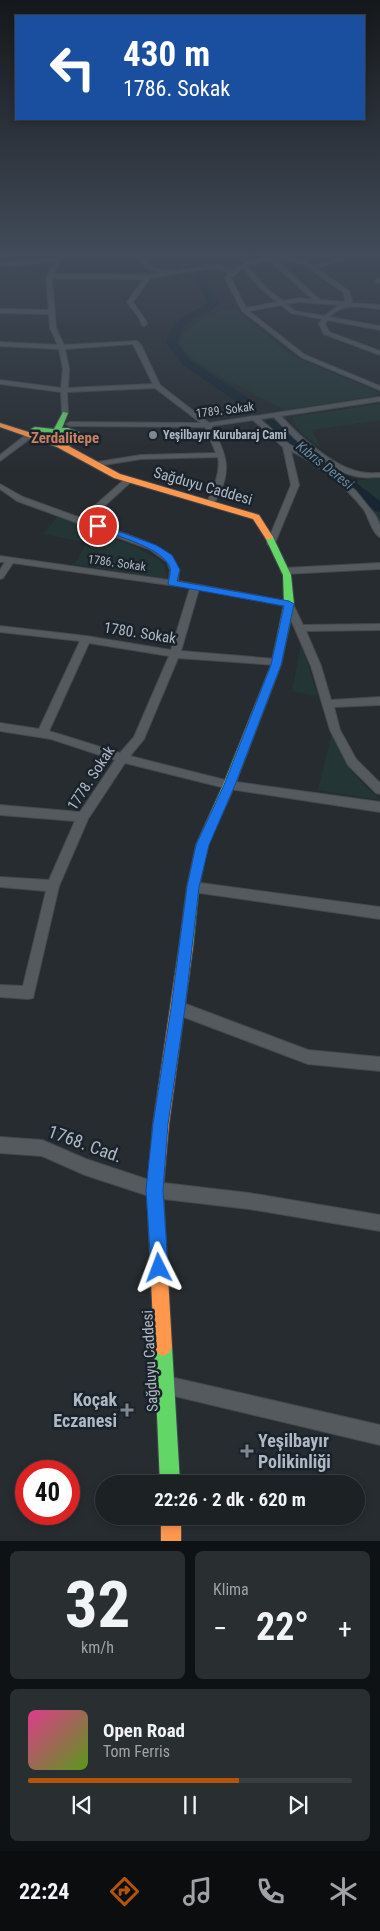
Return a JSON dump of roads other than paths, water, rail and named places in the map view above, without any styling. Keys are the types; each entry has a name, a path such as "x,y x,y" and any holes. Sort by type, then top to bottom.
{"street":[{"path":"53,328 62,347 66,369 64,390 66,413 74,432 97,464 141,457 221,455"},
{"path":"267,328 304,356 380,388"},
{"path":"324,328 326,333 380,353"},
{"path":"0,344 62,347 135,342 157,386 208,425 221,455 222,464 218,488 210,504"},
{"path":"0,382 64,390 157,386"},
{"name":"1789. Sokak","path":"74,432 208,425 380,399"},
{"path":"66,413 54,440 60,445 67,445 74,432"},
{"path":"276,415 288,430 340,467 356,474 380,475"},
{"path":"254,418 286,446 296,449 347,488 368,510 380,534"},
{"path":"0,425 57,432 74,432"},
{"name":"Sağduyu Caddesi","path":"0,425 60,445 117,476 256,517 264,527 285,572 289,604 276,662 229,785 202,845 193,887 178,1008 160,1124 155,1190 170,1475"},
{"path":"2,456 31,435"},
{"path":"271,543 295,485 286,446"},
{"path":"83,521 129,480"},
{"path":"0,486 20,499 152,547 169,557 175,570 172,583"},
{"name":"1786. Sokak","path":"0,559 195,586 289,604"},
{"path":"0,576 12,560"},
{"path":"285,572 380,566"},
{"name":"1778. Sokak","path":"0,991 28,993 53,886 83,817 122,758 139,738 175,654 195,586"},
{"path":"289,604 316,666 335,730 352,762 380,790"},
{"path":"299,628 380,627"},
{"name":"1780. Sokak","path":"0,629 86,639 175,654 276,662"},
{"path":"43,733 86,639"},
{"path":"328,704 380,700"},
{"path":"0,727 43,733 122,758 229,785 380,807"},
{"path":"0,810 83,817"},
{"path":"0,882 53,886"},
{"path":"193,887 380,913"},
{"path":"178,1008 308,1057 380,1064"},
{"name":"1768. Cad.","path":"0,1146 42,1148 85,1167 155,1190 249,1201 380,1223"},
{"path":"166,1385 380,1436"},
{"path":"171,1525 171,1541"}],"waterway":[{"name":"Kıbrıs Deresi","path":"179,328 171,343 186,362 251,406"},
{"name":"Kıbrıs Deresi","path":"269,423 380,508"}],"place":[{"name":"Yeşilbayır Kurubaraj Cami","path":"153,435"},
{"name":"Koçak Eczanesi","path":"127,1410"},
{"name":"Yeşilbayır Polikinliği","path":"247,1451"}],"district":[{"name":"Zerdalitepe","path":"65,438"}]}
